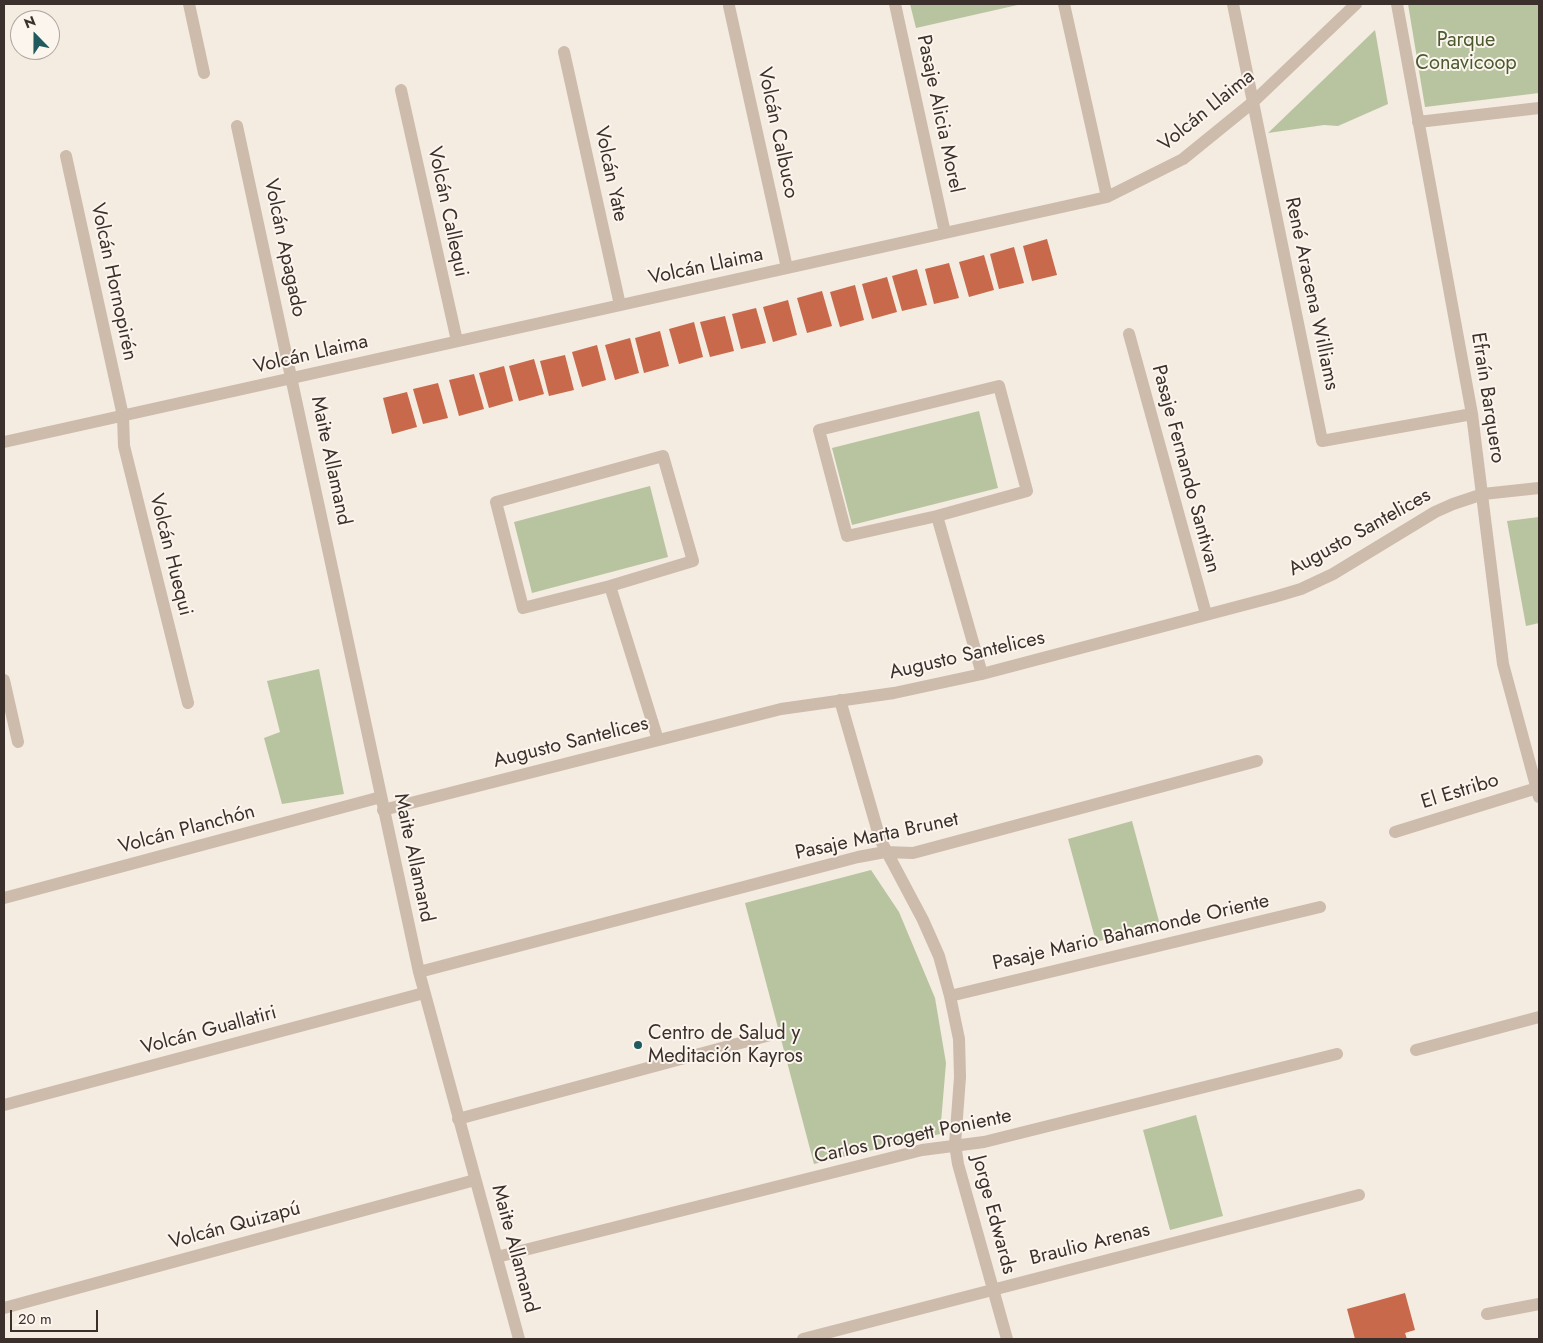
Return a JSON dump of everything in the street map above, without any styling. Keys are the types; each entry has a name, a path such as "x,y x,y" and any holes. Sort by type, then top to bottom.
{"street":[{"path":"189,4 204,73"},
{"name":"Pasaje Alicia Morel","path":"895,4 945,233"},
{"path":"1064,4 1107,197"},
{"name":"René Aracena Williams","path":"1233,4 1322,441 1472,414"},
{"name":"Volcán Llaima","path":"4,442 1107,197 1183,159 1252,103 1356,4"},
{"name":"Efraín Barquero","path":"1397,4 1472,414 1503,664 1538,792"},
{"name":"Volcán Calbuco","path":"730,6 787,268"},
{"name":"Volcán Yate","path":"564,52 620,305"},
{"name":"Volcán Callequi","path":"401,90 457,341"},
{"path":"1418,122 1539,108"},
{"name":"Volcán Apagado","path":"237,126 293,378"},
{"name":"Volcán Hornopirén","path":"66,156 123,416"},
{"name":"Pasaje Fernando Santivan","path":"1129,334 1206,614"},
{"name":"Maite Allamand","path":"293,378 418,972 519,1339"},
{"path":"999,386 1027,491 938,516 847,536 819,430 999,386"},
{"name":"Volcán Huequi","path":"123,416 124,446 188,703"},
{"path":"663,456 694,561 610,586 523,608 496,502 663,456"},
{"name":"Augusto Santelices","path":"382,803 658,740 781,709 894,694 982,674 1301,589 1333,574 1435,512 1483,494 1539,488"},
{"path":"938,516 982,674"},
{"path":"610,586 658,740"},
{"path":"4,680 18,742"},
{"name":"Jorge Edwards","path":"840,700 874,824 885,852 923,920 939,956 950,996 959,1039 960,1077 955,1144 958,1164 1007,1339"},
{"name":"Pasaje Marta Brunet","path":"418,972 858,857 885,852 913,853 1257,761"},
{"name":"El Estribo","path":"1395,832 1538,792"},
{"name":"Volcán Planchón","path":"4,898 382,803"},
{"name":"Pasaje Mario Bahamonde Oriente","path":"950,996 1320,907"},
{"name":"Volcán Guallatiri","path":"4,1105 424,993"},
{"path":"1416,1050 1538,1021"},
{"path":"458,1119 770,1035"},
{"name":"Carlos Drogett Poniente","path":"497,1257 922,1150 955,1144 984,1142 1337,1054"},
{"name":"Volcán Quizapú","path":"4,1308 475,1180"},
{"name":"Braulio Arenas","path":"803,1339 1358,1195"},
{"path":"1487,1314 1539,1304"}],"green space":[{"path":"910,4 1022,4 916,28"},
{"name":"Parque Conavicoop","path":"1408,4 1539,4 1539,93 1425,107"},
{"path":"1375,30 1388,104 1338,126 1324,125 1268,133"},
{"path":"979,411 998,488 852,525 832,448"},
{"path":"650,486 668,557 532,593 514,522"},
{"path":"1539,517 1539,623 1526,626 1507,521"},
{"path":"319,669 344,794 282,804 264,738 280,732 267,681"},
{"path":"1132,821 1160,925 1096,942 1068,839"},
{"path":"871,870 899,912 935,998 946,1063 940,1134 814,1164 745,903"},
{"path":"1196,1115 1223,1216 1170,1230 1143,1130"}],"building":[{"path":"1047,239 1057,275 1032,281 1023,246"},
{"path":"1014,247 1024,283 999,289 990,254"},
{"path":"984,255 994,290 969,297 959,262"},
{"path":"949,263 959,298 934,304 925,269"},
{"path":"917,269 927,305 902,311 892,276"},
{"path":"887,277 897,312 872,319 862,284"},
{"path":"855,285 864,320 840,327 830,292"},
{"path":"822,291 832,326 807,333 797,298"},
{"path":"788,300 797,335 773,342 763,307"},
{"path":"756,308 766,343 741,349 732,314"},
{"path":"725,316 734,351 710,357 700,322"},
{"path":"694,322 703,357 679,364 669,329"},
{"path":"660,331 669,366 644,373 635,338"},
{"path":"630,338 639,373 615,380 605,345"},
{"path":"597,345 606,380 582,387 572,352"},
{"path":"565,355 574,390 549,396 540,361"},
{"path":"534,359 544,394 519,401 509,366"},
{"path":"504,366 513,401 489,408 479,373"},
{"path":"474,374 484,409 459,416 449,380"},
{"path":"438,383 448,418 423,424 413,389"},
{"path":"407,392 417,427 392,434 383,398"},
{"path":"1405,1293 1415,1330 1405,1333 1407,1339 1355,1339 1347,1309"}],"place":[{"name":"Centro de Salud y Meditación Kayros","path":"638,1045"}]}
